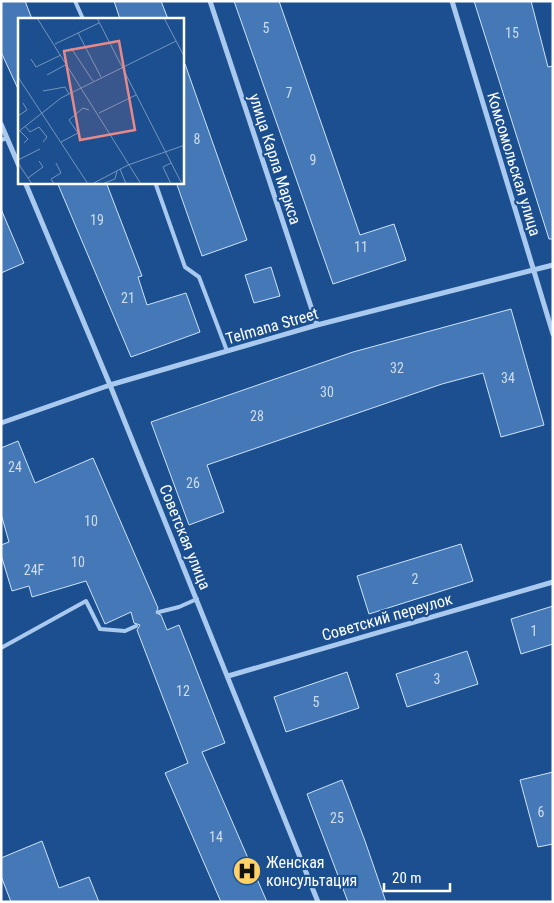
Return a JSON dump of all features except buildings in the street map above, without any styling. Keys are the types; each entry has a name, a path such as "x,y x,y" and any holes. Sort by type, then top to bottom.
{"street":[{"name":"улица Карла Маркса","path":"210,1 317,325"},
{"name":"Комсомольская улица","path":"452,1 553,334"},
{"path":"1,124 4,139 18,164"},
{"name":"Советская улица","path":"26,184 110,385 318,902"},
{"name":"Telmana Street","path":"1,423 110,385 317,325 553,265"},
{"name":"Советский переулок","path":"228,676 553,582"}],"lane":[{"path":"75,1 83,18"},
{"path":"157,184 185,267 199,276 227,351"},
{"path":"160,612 179,607 197,599"},
{"path":"1,648 86,601 100,629 124,631 136,626"}],"place":[{"name":"Женская консультация","path":"247,871"}]}
